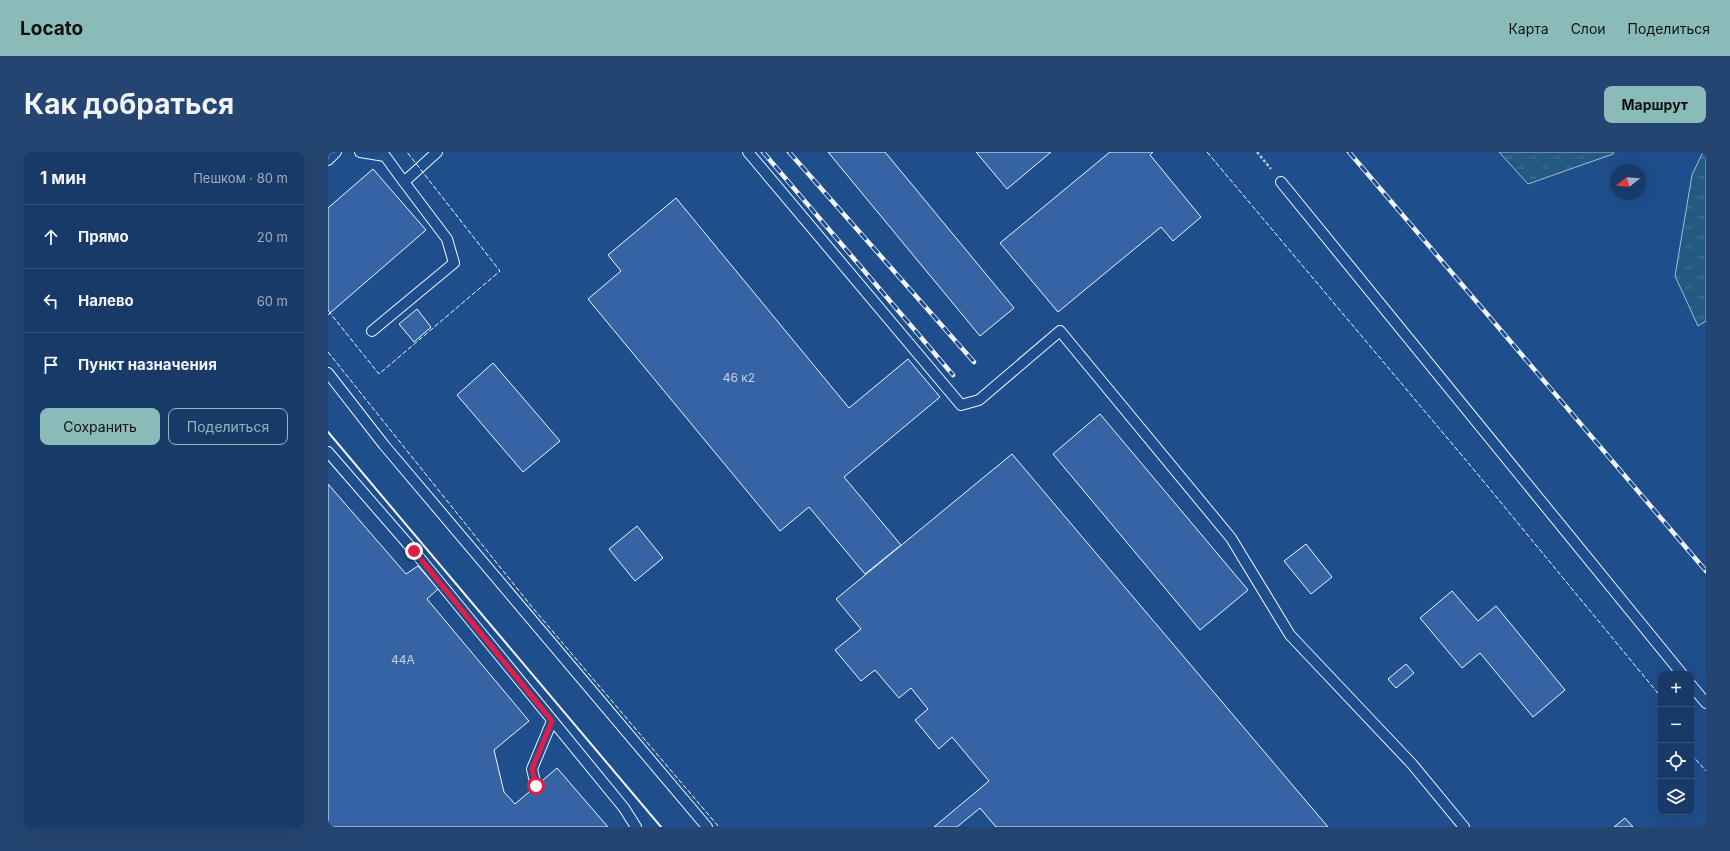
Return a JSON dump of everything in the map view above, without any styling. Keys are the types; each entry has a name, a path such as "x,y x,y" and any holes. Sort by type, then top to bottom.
{"lane":[{"path":"328,160 336,152"},
{"path":"360,152 385,156 447,238 454,263 372,331"},
{"path":"404,182 437,152"},
{"path":"748,152 962,406 979,400 1060,331 1231,538 1290,635 1412,764 1464,827"},
{"path":"1281,182 1680,671"},
{"path":"328,373 384,444 707,827"},
{"path":"328,452 414,551 624,808 636,827"},
{"path":"1694,689 1706,703"},
{"path":"536,786 532,769 552,721"}],"path":[{"path":"1257,152 1281,182"}],"green space":[{"path":"1499,152 1614,152 1613,154 1528,184"},
{"path":"1703,152 1706,152 1706,321 1698,326 1675,276 1692,175"}],"building":[{"path":"828,152 885,152 1014,308 980,336"},
{"path":"976,152 1051,152 1007,189"},
{"path":"1110,152 1153,152 1150,155 1201,217 1173,241 1161,227 1058,312 1000,243"},
{"path":"373,169 426,230 330,313 328,310 328,208"},
{"path":"676,198 849,408 908,359 940,397 844,477 901,545 865,574 809,507 780,531 588,299 621,271 608,255"},
{"path":"417,309 431,327 414,342 399,324"},
{"path":"493,363 560,441 523,472 457,395"},
{"path":"1100,414 1248,590 1200,630 1053,454"},
{"path":"1012,454 1328,827 996,827 980,808 957,827 934,827 989,781 952,737 939,749 915,720 928,709 911,688 899,698 875,670 861,681 835,650 861,629 836,599"},
{"path":"328,484 406,574 418,566 438,589 427,599 529,721 494,750 504,792 515,804 557,768 608,827 328,827"},
{"path":"637,526 663,558 635,581 609,549"},
{"path":"1306,544 1332,577 1311,594 1284,561"},
{"path":"1452,591 1478,621 1496,606 1565,690 1533,717 1480,653 1462,668 1420,618"},
{"path":"1406,664 1414,673 1396,688 1388,679"},
{"path":"1625,818 1633,827 1614,827"}],"railway":[{"path":"763,152 953,375"},
{"path":"789,152 974,362"},
{"path":"1349,152 1706,571"}],"fence":[{"path":"328,315 330,313 379,374 500,271 407,152"},
{"path":"1207,152 1475,471 1658,693"},
{"path":"328,352 532,607 719,827"},
{"path":"1694,757 1706,771"}],"wall":[{"path":"328,432 661,827"}],"route":[{"path":"414,551 552,721 532,769 536,786"}]}
